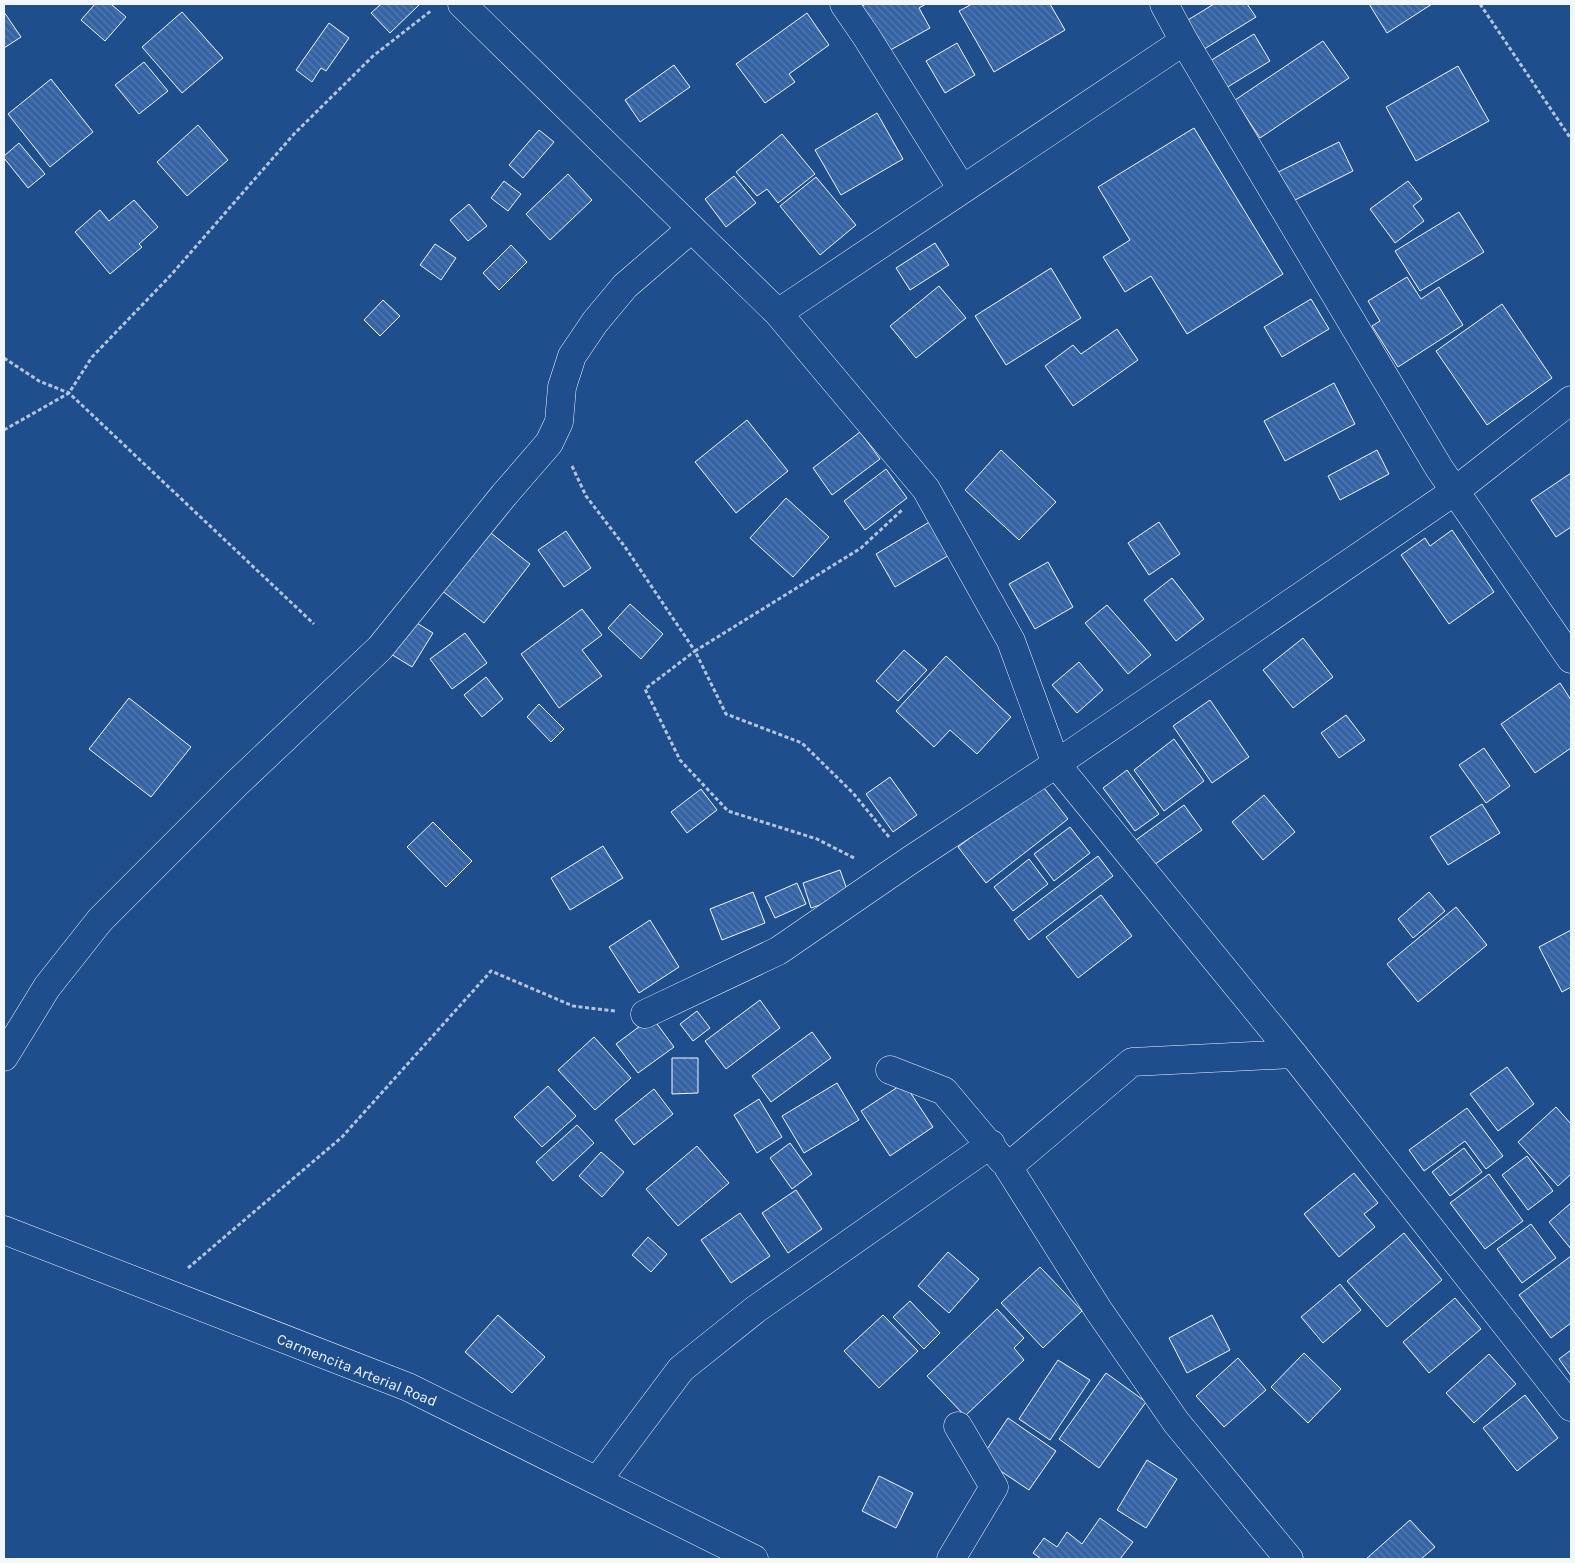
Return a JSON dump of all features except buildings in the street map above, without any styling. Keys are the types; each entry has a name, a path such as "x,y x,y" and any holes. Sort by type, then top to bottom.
{"street":[{"path":"462,4 778,313 926,489 1011,641 1056,764 1293,1054 1571,1407"},
{"path":"844,4 962,189"},
{"path":"1164,4 1184,41 1454,491 1571,659"},
{"path":"778,313 1184,41"},
{"path":"4,1057 47,986 100,920 236,784 380,648 549,443 559,422 562,387 572,356 595,322 625,286 691,229"},
{"path":"645,1014 778,951 1056,764 1454,491 1571,400"},
{"path":"1008,1167 1132,1062 1293,1054"},
{"path":"890,1070 944,1091 991,1144 1008,1167 1099,1311 1176,1422 1289,1559"},
{"path":"597,1481 681,1369 756,1309 991,1144"},
{"name":"Carmencita Arterial Road","path":"4,1230 408,1387 754,1559"},
{"path":"951,1559 994,1487 958,1426"}],"path":[{"path":"1480,4 1571,139"},
{"path":"4,430 70,393 92,357 171,275 294,134 373,56 432,10"},
{"path":"4,358 39,381 70,393 314,624"},
{"path":"555,432 586,496 625,547 695,651 726,714 802,743 852,793 899,868"},
{"path":"899,868 817,839 728,811 680,760 645,688 695,651 860,548 926,489"},
{"path":"159,1291 342,1137 491,972 573,1006 645,1014"}]}
